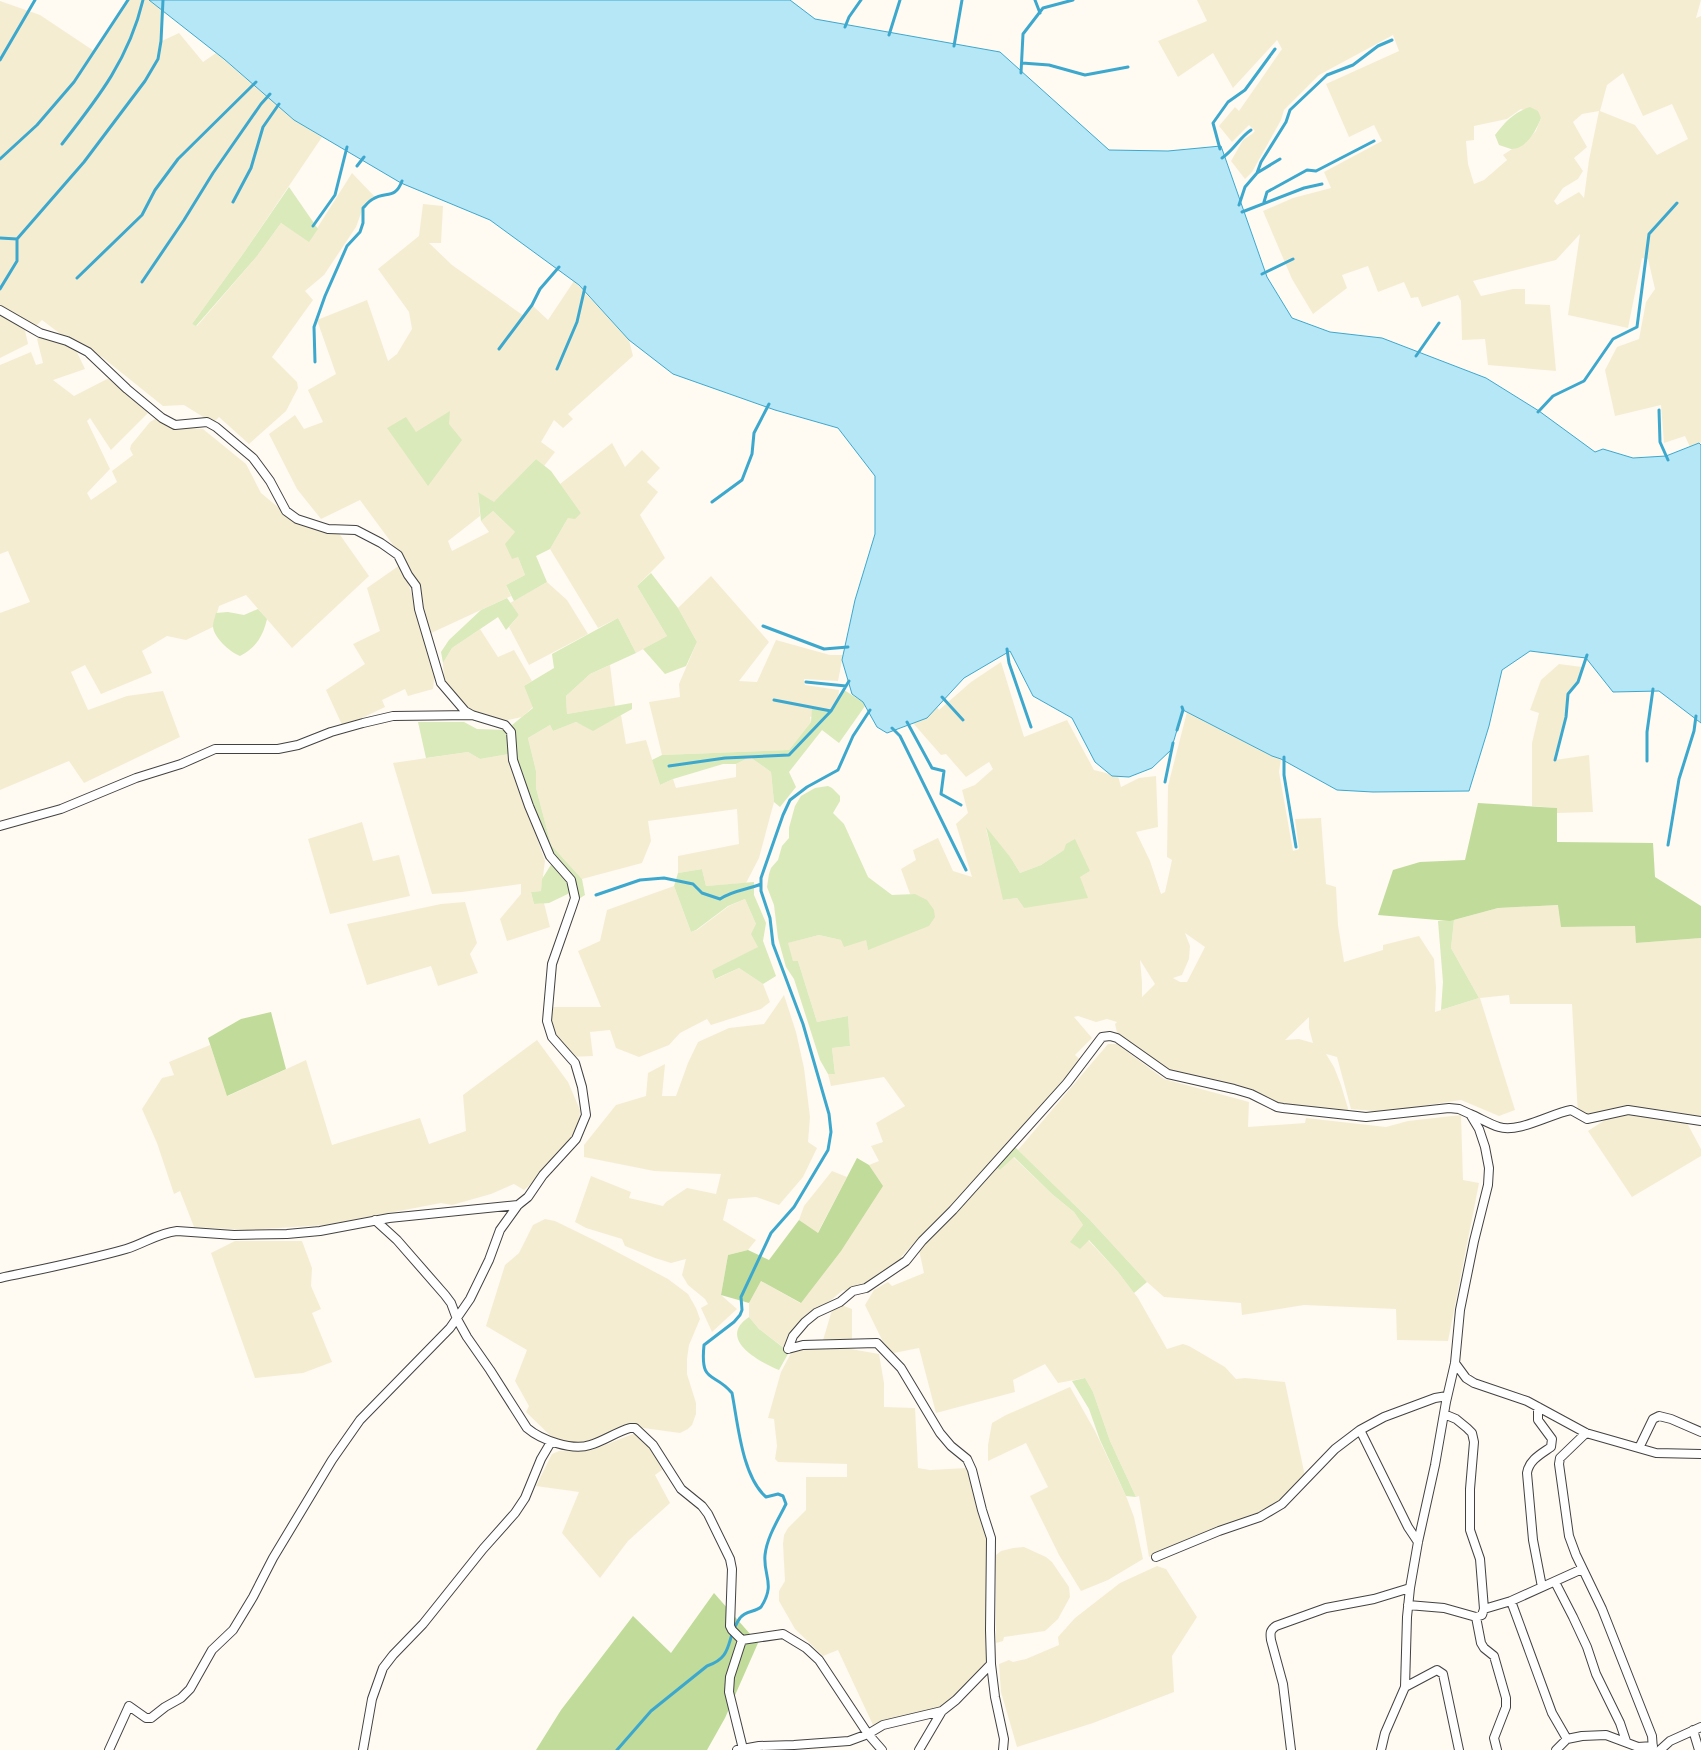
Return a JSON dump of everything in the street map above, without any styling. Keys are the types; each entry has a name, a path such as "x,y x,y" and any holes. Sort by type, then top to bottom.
{"street":[{"path":"0,310 40,333 67,341 88,352 162,418 175,425 207,422 216,427 253,458 270,481 286,510 296,519 328,530 356,530 393,550 398,555 416,586 419,609 441,683 465,711 505,725 511,732 515,766 535,823 550,856 571,880 575,898 552,964 547,1021 552,1037 575,1064 582,1087 586,1114 576,1139 543,1175 528,1197 518,1206 500,1230 489,1260 470,1299 457,1319 360,1420 332,1460 273,1558 234,1630 212,1650 190,1689 181,1698 151,1718 146,1718 129,1706 109,1750"},
{"path":"0,826 61,810 136,778 182,764 215,749 278,749 298,745 339,730 393,716 472,715"},
{"path":"1003,1750 1004,1739 995,1697 991,1664 991,1538 972,1470 967,1459 951,1446 940,1433 901,1368 877,1343 803,1345 788,1349 793,1336 816,1313 840,1302 853,1291 866,1288 906,1261 922,1241 958,1205 1067,1083 1102,1037 1110,1036 1117,1038 1168,1074 1252,1094 1277,1107 1284,1108 1366,1118 1449,1108 1459,1109 1499,1127 1508,1128 1524,1125 1571,1110 1587,1119 1628,1110 1701,1122"},
{"path":"1381,1750 1385,1733 1405,1687 1410,1588 1455,1363 1460,1310 1488,1185 1489,1168 1485,1147 1479,1129 1470,1114"},
{"path":"0,1278 110,1254 133,1247 167,1232 234,1235 287,1234 320,1231 389,1218 518,1206"},
{"path":"375,1220 398,1240 438,1285 451,1303 466,1337 490,1370 527,1428 534,1434 551,1442 584,1447 621,1431 635,1428 653,1445 681,1489 702,1506 708,1514 730,1559 732,1569 730,1626 742,1640"},
{"path":"1455,1363 1474,1383 1514,1396 1586,1433 1656,1453 1701,1454"},
{"path":"1156,1557 1260,1517 1287,1499 1304,1479 1335,1449 1360,1430 1384,1417 1435,1398 1447,1396"},
{"path":"1538,1407 1538,1420 1552,1439 1551,1447 1528,1465 1527,1473 1533,1540 1542,1587"},
{"path":"1408,1605 1444,1608 1476,1617 1482,1615 1484,1610 1480,1559 1470,1530 1470,1489 1474,1442 1472,1433 1467,1428 1456,1419 1444,1414"},
{"path":"1639,1448 1653,1419 1659,1416 1701,1432"},
{"path":"1360,1430 1408,1527 1418,1542"},
{"path":"1586,1433 1560,1458 1559,1464 1569,1536 1609,1627 1652,1736 1655,1749"},
{"path":"363,1750 372,1699 382,1668 423,1624 483,1549 515,1513 525,1498 551,1442"},
{"path":"1484,1610 1511,1601 1582,1569"},
{"path":"1555,1582 1587,1647 1596,1674 1620,1723 1626,1741"},
{"path":"1291,1750 1286,1702 1271,1640 1270,1633 1272,1630 1276,1626 1315,1612 1374,1599 1410,1588"},
{"path":"1511,1601 1552,1712 1567,1739"},
{"path":"1476,1617 1481,1643 1494,1656 1506,1698 1506,1706 1494,1738 1497,1750"},
{"path":"742,1640 783,1634 806,1648 819,1660 868,1734 882,1750"},
{"path":"742,1640 730,1677 729,1692 740,1749 759,1746 824,1746 868,1734 883,1725 942,1711"},
{"path":"920,1750 942,1711 956,1700 991,1664"},
{"path":"1405,1687 1437,1670 1443,1674 1459,1750"},
{"path":"1556,1750 1567,1739 1606,1735 1638,1747 1655,1749 1697,1729 1699,1750"}],"shaded area":[{"path":"128,0 149,0 163,11 162,41 179,33 203,62 216,53 294,120 322,137 243,254 192,324 197,326 257,256 281,223 309,241 352,173 376,198 363,208 356,227 324,275 305,291 313,300 272,357 297,382 298,388 286,411 249,444 219,417 213,423 184,405 163,406 102,357 79,348 42,320 32,330 24,326 28,344 0,358 0,1 40,15 94,51"},
{"path":"1197,0 1701,0 1696,18 1701,16 1701,443 1690,447 1685,436 1664,443 1661,405 1615,416 1605,370 1617,347 1639,339 1646,302 1655,289 1648,259 1642,258 1628,328 1568,315 1580,234 1556,260 1473,281 1481,296 1513,289 1525,289 1525,304 1550,305 1556,371 1488,365 1485,339 1462,340 1461,301 1458,295 1422,307 1418,297 1411,298 1404,282 1378,292 1368,266 1342,275 1347,288 1313,314 1292,279 1263,211 1293,198 1331,188 1324,172 1382,141 1374,125 1349,137 1326,84 1399,51 1393,35 1319,75 1284,110 1281,120 1252,172 1245,179 1231,161 1243,140 1255,131 1249,125 1232,142 1219,126 1235,107 1239,111 1282,49 1277,40 1233,88 1213,53 1178,77 1158,41 1207,21","holes":["1623,73 1643,116 1672,104 1688,139 1657,155 1635,125 1600,111 1607,85","1521,109 1541,118 1536,131 1521,146 1503,155 1507,160 1484,180 1474,184 1468,164 1466,141 1474,140 1474,126 1507,119","1599,111 1589,160 1584,198 1579,192 1557,205 1554,201 1563,188 1578,179 1583,171 1574,158 1587,147 1573,122 1582,114"]},
{"path":"423,204 443,206 441,243 429,243 452,265 524,316 532,305 548,320 574,281 629,340 633,356 568,414 573,419 563,428 554,420 541,442 555,452 544,466 536,459 494,503 478,492 480,516 448,541 452,551 489,532 481,521 493,511 515,532 518,557 525,575 506,585 511,596 429,634 402,557 360,500 321,519 297,489 269,434 295,415 304,429 323,422 308,390 336,374 317,320 367,300 388,361 397,354 412,329 409,312 378,269 419,236"},
{"path":"43,335 74,346 85,369 53,380 74,396 109,378 148,413 111,450 90,418 87,421 110,469 87,493 91,500 117,482 112,471 133,455 130,449 131,445 150,422 157,418 176,427 203,429 246,464 261,493 291,518 338,532 369,576 292,648 246,595 219,606 213,627 186,640 167,636 142,651 152,673 101,694 85,665 71,672 88,710 127,696 163,691 180,737 84,783 69,761 0,790 0,613 30,602 8,551 0,554 0,365 31,352 36,365 43,363 37,339"},
{"path":"612,443 625,467 642,450 660,468 647,482 658,492 640,515 665,558 637,586 667,636 636,653 618,618 598,628 550,549 568,518 581,513 560,484"},
{"path":"400,565 408,582 435,671 433,689 408,696 405,689 382,700 385,707 343,727 326,690 365,664 353,644 380,631 367,588"},
{"path":"711,576 769,642 739,681 757,682 776,640 830,655 843,655 838,681 804,679 805,685 839,690 838,700 831,711 810,717 811,722 789,750 662,755 649,702 680,697 679,684 697,642 678,608"},
{"path":"547,582 567,600 588,634 529,665 509,627 519,615 510,603"},
{"path":"480,629 498,657 514,650 532,681 524,686 533,707 522,717 499,722 470,710 444,680 443,663 452,648"},
{"path":"1001,662 1024,737 1067,720 1094,770 1118,776 1121,787 1139,778 1156,776 1158,827 1136,832 1150,861 1161,894 1165,892 1172,860 1167,857 1168,786 1187,712 1281,759 1279,772 1293,851 1299,849 1295,819 1321,818 1326,884 1336,887 1338,925 1344,962 1383,950 1383,945 1419,936 1434,959 1435,1012 1479,998 1451,948 1454,920 1498,908 1559,905 1562,927 1636,926 1636,943 1701,938 1701,1122 1686,1121 1701,1149 1701,1156 1632,1197 1588,1131 1611,1116 1578,1116 1572,1004 1510,1004 1509,995 1480,998 1515,1110 1499,1116 1461,1100 1383,1112 1351,1109 1337,1057 1326,1054 1334,1067 1350,1115 1276,1109 1251,1095 1169,1074 1118,1037 1115,1024 1117,1022 1107,1019 1096,1022 1078,1016 1074,1017 1092,1038 1075,1055 1085,1064 995,1167 1000,1170 1013,1157 1074,1212 1083,1225 1088,1240 1118,1272 1138,1298 1167,1349 1183,1344 1189,1346 1225,1367 1236,1379 1245,1378 1285,1382 1305,1476 1278,1503 1261,1513 1149,1557 1139,1496 1136,1497 1110,1441 1093,1392 1085,1378 1058,1383 1045,1364 1013,1380 1015,1392 936,1413 919,1348 894,1353 887,1348 882,1340 865,1305 874,1290 888,1282 892,1286 924,1273 919,1250 957,1208 953,1206 931,1225 901,1257 904,1265 850,1292 843,1290 817,1312 783,1347 759,1329 749,1317 749,1303 761,1281 800,1303 881,1184 869,1165 879,1161 871,1146 883,1142 876,1123 905,1106 884,1077 831,1086 828,1074 835,1073 832,1048 850,1046 848,1016 817,1022 798,961 793,961 787,943 819,935 841,940 866,940 868,949 915,894 910,894 901,869 916,860 913,850 938,838 953,871 972,877 956,824 968,813 962,790 975,785 993,769 989,762 966,777 946,754 941,755 913,723 927,718 937,707 939,710 971,682","holes":["986,829 1011,858 1020,873 1041,865 1064,850 1090,871 1024,908 1017,898 1004,900","1185,933 1205,947 1187,982 1180,982 1173,978 1182,975 1189,959 1190,946","1140,960 1155,984 1142,997","1309,1017 1309,1028 1313,1043 1299,1039 1285,1040"]},
{"path":"1559,664 1582,667 1578,682 1568,694 1566,717 1555,760 1589,755 1593,812 1557,813 1556,808 1532,806 1532,743 1539,713 1530,710 1541,680"},
{"path":"610,665 615,706 567,714 566,696 590,674"},
{"path":"621,715 626,744 646,740 660,785 673,779 676,788 736,777 736,764 750,757 771,772 774,802 759,858 746,883 706,886 702,869 678,873 678,856 739,844 737,809 648,821 651,841 642,863 582,879 551,845 536,788 536,771 528,738 550,725 553,731 576,722 593,730"},
{"path":"468,752 480,759 509,754 545,861 541,891 531,892 534,904 544,903 550,927 507,941 500,919 521,894 521,884 432,894 393,763"},
{"path":"362,822 373,861 399,855 410,896 330,914 308,839"},
{"path":"674,886 691,932 697,930 729,906 745,899 756,924 759,947 712,970 716,979 739,968 763,984 770,1002 761,1009 711,1025 707,1019 680,1033 669,1045 639,1057 616,1048 610,1030 590,1032 593,1056 569,1057 554,1036 549,1020 553,1007 601,1007 578,951 600,941 607,910"},
{"path":"465,902 477,943 470,954 478,973 438,986 431,966 367,985 347,924 441,904"},
{"path":"784,995 796,1032 804,1068 810,1117 808,1142 817,1148 803,1177 779,1205 756,1197 728,1199 723,1220 756,1240 748,1250 728,1255 721,1295 737,1309 712,1332 701,1308 708,1304 705,1299 688,1285 682,1275 686,1259 671,1263 655,1258 625,1246 622,1239 586,1228 575,1222 591,1176 631,1192 629,1198 663,1206 687,1188 716,1194 721,1174 654,1171 584,1157 584,1145 616,1105 646,1096 648,1073 665,1064 662,1096 676,1096 698,1042 729,1028 764,1024"},
{"path":"537,1040 568,1082 580,1110 579,1126 552,1165 524,1190 514,1184 491,1194 452,1205 441,1203 326,1225 247,1230 194,1227 180,1191 174,1194 157,1143 142,1109 162,1078 174,1075 169,1062 210,1045 228,1096 306,1060 332,1145 420,1118 429,1144 466,1131 463,1095"},
{"path":"1108,1044 1117,1044 1164,1079 1249,1102 1248,1127 1305,1123 1306,1118 1386,1127 1408,1121 1461,1115 1463,1180 1479,1183 1448,1341 1397,1340 1396,1309 1304,1305 1242,1315 1241,1303 1164,1297 1147,1282 1090,1220 1018,1150"},
{"path":"832,1171 847,1177 817,1234 799,1220 804,1206"},
{"path":"545,1219 555,1221 600,1243 668,1279 688,1294 700,1319 689,1345 687,1359 687,1374 696,1403 696,1414 692,1425 688,1429 680,1433 636,1427 591,1444 579,1445 556,1441 526,1412 529,1406 515,1381 527,1350 486,1326 505,1265 519,1253 533,1225"},
{"path":"235,1241 302,1241 312,1268 311,1286 321,1309 312,1313 332,1362 303,1373 255,1378 211,1253"},
{"path":"841,1305 852,1309 852,1340 845,1348 879,1354 884,1383 884,1407 915,1408 918,1468 930,1470 967,1468 976,1507 988,1545 988,1661 984,1669 949,1707 873,1725 838,1650 823,1656 795,1629 779,1601 779,1591 785,1581 784,1535 788,1528 806,1510 806,1477 847,1477 847,1464 778,1462 775,1459 777,1446 774,1419 768,1418 781,1372 790,1355 795,1348 821,1347 832,1310"},
{"path":"1070,1387 1095,1431 1126,1496 1134,1517 1143,1559 1108,1580 1081,1591 1059,1555 1030,1496 1048,1487 1026,1443 988,1461 988,1445 992,1423"},
{"path":"633,1434 640,1435 666,1467 655,1475 670,1503 628,1541 600,1578 562,1533 579,1492 536,1486 552,1454 559,1451 592,1450"},
{"path":"1024,1547 1046,1557 1052,1562 1069,1587 1070,1597 1058,1619 1045,1631 1004,1637 1003,1641 996,1643 996,1555 1001,1551"},
{"path":"1157,1566 1166,1569 1197,1617 1172,1656 1174,1692 1093,1723 1017,1747 1001,1692 999,1664 1009,1660 1013,1662 1026,1659 1059,1645 1058,1637 1075,1618 1120,1583"}],"green space":[{"path":"1530,107 1538,111 1541,118 1537,128 1526,143 1511,149 1499,145 1495,135 1499,130 1515,115"},
{"path":"289,187 318,229 309,242 281,223 257,256 196,326 192,324 243,254"},
{"path":"450,411 449,424 462,440 428,486 387,428 406,417 416,432"},
{"path":"536,459 551,471 581,513 575,519 568,518 550,549 536,556 547,582 514,601 506,585 525,575 518,557 512,559 505,544 515,532 493,511 481,521 478,492 494,502"},
{"path":"651,573 678,608 697,642 686,666 665,674 643,649 667,636 637,586"},
{"path":"507,598 519,615 506,630 498,617 452,648 443,663 441,652 449,640 481,610"},
{"path":"258,609 267,619 263,631 255,645 240,656 227,648 216,635 213,626 216,613 228,612 244,615"},
{"path":"618,618 636,653 590,674 566,696 567,714 632,703 632,709 593,731 576,722 553,731 550,725 528,738 536,771 536,788 551,845 582,879 585,895 577,900 576,890 549,903 534,904 531,892 541,891 542,879 554,860 509,754 480,759 468,752 426,758 418,722 464,722 477,729 506,730 533,708 524,686 554,668 552,654"},
{"path":"844,690 863,702 865,706 839,743 822,730 789,772 796,787 780,807 774,802 771,772 750,757 736,764 723,764 673,779 660,785 652,760 662,755 789,750 811,722 812,708 831,711"},
{"path":"828,786 840,796 840,801 833,813 844,824 868,877 892,895 915,894 927,900 934,910 935,917 929,926 868,950 866,940 844,947 841,940 819,935 788,943 793,961 798,961 817,1022 848,1016 850,1046 832,1048 835,1074 828,1074 820,1060 794,979 786,967 778,938 774,905 767,887 771,868 778,860 782,846 789,838 789,828 795,806 801,796 815,788"},
{"path":"1478,803 1557,808 1557,842 1653,843 1655,877 1701,906 1701,938 1636,943 1635,926 1561,927 1558,905 1498,908 1450,921 1378,915 1393,870 1420,862 1465,860"},
{"path":"986,827 1011,858 1020,873 1041,865 1064,850 1066,844 1075,839 1090,871 1080,877 1088,898 1024,908 1017,898 1003,900"},
{"path":"702,869 706,886 754,882 754,895 766,923 763,941 776,976 763,984 739,968 715,979 712,970 758,947 751,934 756,924 745,899 728,906 691,932 674,886 678,873"},
{"path":"1454,920 1451,948 1479,998 1441,1010 1443,982 1438,921"},
{"path":"271,1012 286,1069 227,1096 208,1038 241,1019"},
{"path":"1014,1146 1090,1220 1147,1282 1134,1293 1089,1240 1080,1249 1070,1242 1083,1225 1074,1212 1052,1194 1014,1157 1000,1170 995,1167"},
{"path":"857,1158 869,1165 883,1186 841,1251 801,1303 761,1281 749,1303 721,1295 728,1255 748,1250 769,1260 799,1220 818,1233"},
{"path":"749,1317 759,1329 789,1352 779,1370 752,1356 739,1341 737,1333 740,1325"},
{"path":"1085,1378 1093,1392 1110,1441 1136,1497 1126,1496 1100,1440 1089,1409 1072,1381"},
{"path":"714,1593 758,1643 725,1718 707,1750 536,1750 561,1710 633,1616 671,1653"}],"water":[{"path":"149,0 790,0 815,19 1000,52 1109,150 1168,151 1221,146 1267,277 1292,318 1330,332 1382,338 1486,378 1539,411 1595,452 1603,449 1633,458 1666,456 1699,443 1701,445 1701,723 1659,691 1613,692 1586,658 1530,651 1502,670 1489,726 1469,791 1373,792 1337,790 1281,759 1183,710 1171,750 1152,768 1129,777 1112,776 1095,762 1072,718 1033,696 1010,651 964,678 927,718 887,733 877,727 863,702 852,694 842,660 855,600 875,534 875,476 838,428 775,410 673,374 629,340 579,285 490,220 401,183 294,120 224,59"}],"waterway":[{"path":"0,60 35,0"},
{"path":"0,159 37,125 74,82 128,0"},
{"path":"62,144 111,77 130,41 143,0"},
{"path":"0,289 17,261 17,239 84,162 145,81 158,59 163,0"},
{"path":"845,27 849,17 861,0"},
{"path":"889,35 900,0"},
{"path":"954,46 962,0"},
{"path":"1035,0 1040,13"},
{"path":"1021,73 1023,34 1043,8 1073,0"},
{"path":"1239,205 1245,187 1257,173 1261,162 1286,122 1290,110 1327,75 1353,65 1378,46 1392,40"},
{"path":"1220,149 1213,123 1228,102 1245,90 1275,49"},
{"path":"1022,63 1049,65 1085,75 1128,67"},
{"path":"77,278 142,215 155,190 178,159 256,82"},
{"path":"142,282 213,173 270,94"},
{"path":"233,202 251,168 263,127 279,104"},
{"path":"1222,158 1251,130"},
{"path":"1264,202 1267,192 1307,170 1316,171 1374,141"},
{"path":"313,226 335,195 347,147"},
{"path":"357,166 364,157"},
{"path":"1257,173 1280,159"},
{"path":"315,362 314,327 325,296 347,246 360,232 363,223 363,208 373,199 396,191 402,181"},
{"path":"1242,212 1304,188 1322,184"},
{"path":"1538,412 1553,396 1584,381 1613,339 1637,327 1649,234 1677,203"},
{"path":"0,238 17,239"},
{"path":"1262,274 1293,259"},
{"path":"499,349 532,305 540,289 559,267"},
{"path":"557,369 577,322 585,287"},
{"path":"1416,356 1439,323"},
{"path":"712,502 742,480 752,454 754,433 769,404"},
{"path":"1659,410 1660,442 1668,460"},
{"path":"763,626 824,649 848,647"},
{"path":"1007,649 1009,663 1031,727"},
{"path":"1555,760 1566,717 1568,694 1578,682 1587,655"},
{"path":"669,766 725,758 789,755 831,711 849,681"},
{"path":"806,682 846,686"},
{"path":"1647,761 1647,732 1653,689"},
{"path":"942,697 963,720"},
{"path":"774,700 831,711"},
{"path":"1177,730 1183,710 1182,707"},
{"path":"617,1750 651,1711 707,1666 722,1658 726,1652 735,1625 745,1614 761,1607 768,1592 765,1562 766,1548 786,1504 783,1496 778,1494 766,1497 751,1476 742,1449 732,1393 706,1372 703,1358 704,1345 734,1322 740,1315 742,1310 741,1297 771,1233 794,1207 828,1150 831,1132 829,1114 803,1024 773,944 770,918 761,891 761,878 790,800 807,787 838,770 853,736 870,710"},
{"path":"1668,845 1679,779 1694,731 1696,716"},
{"path":"907,722 932,768 944,771 941,794 961,805"},
{"path":"892,728 900,736 966,870"},
{"path":"1165,782 1173,743"},
{"path":"1284,757 1284,775 1296,847"},
{"path":"596,895 640,880 664,878 693,884 702,893 720,899 761,884"}]}
